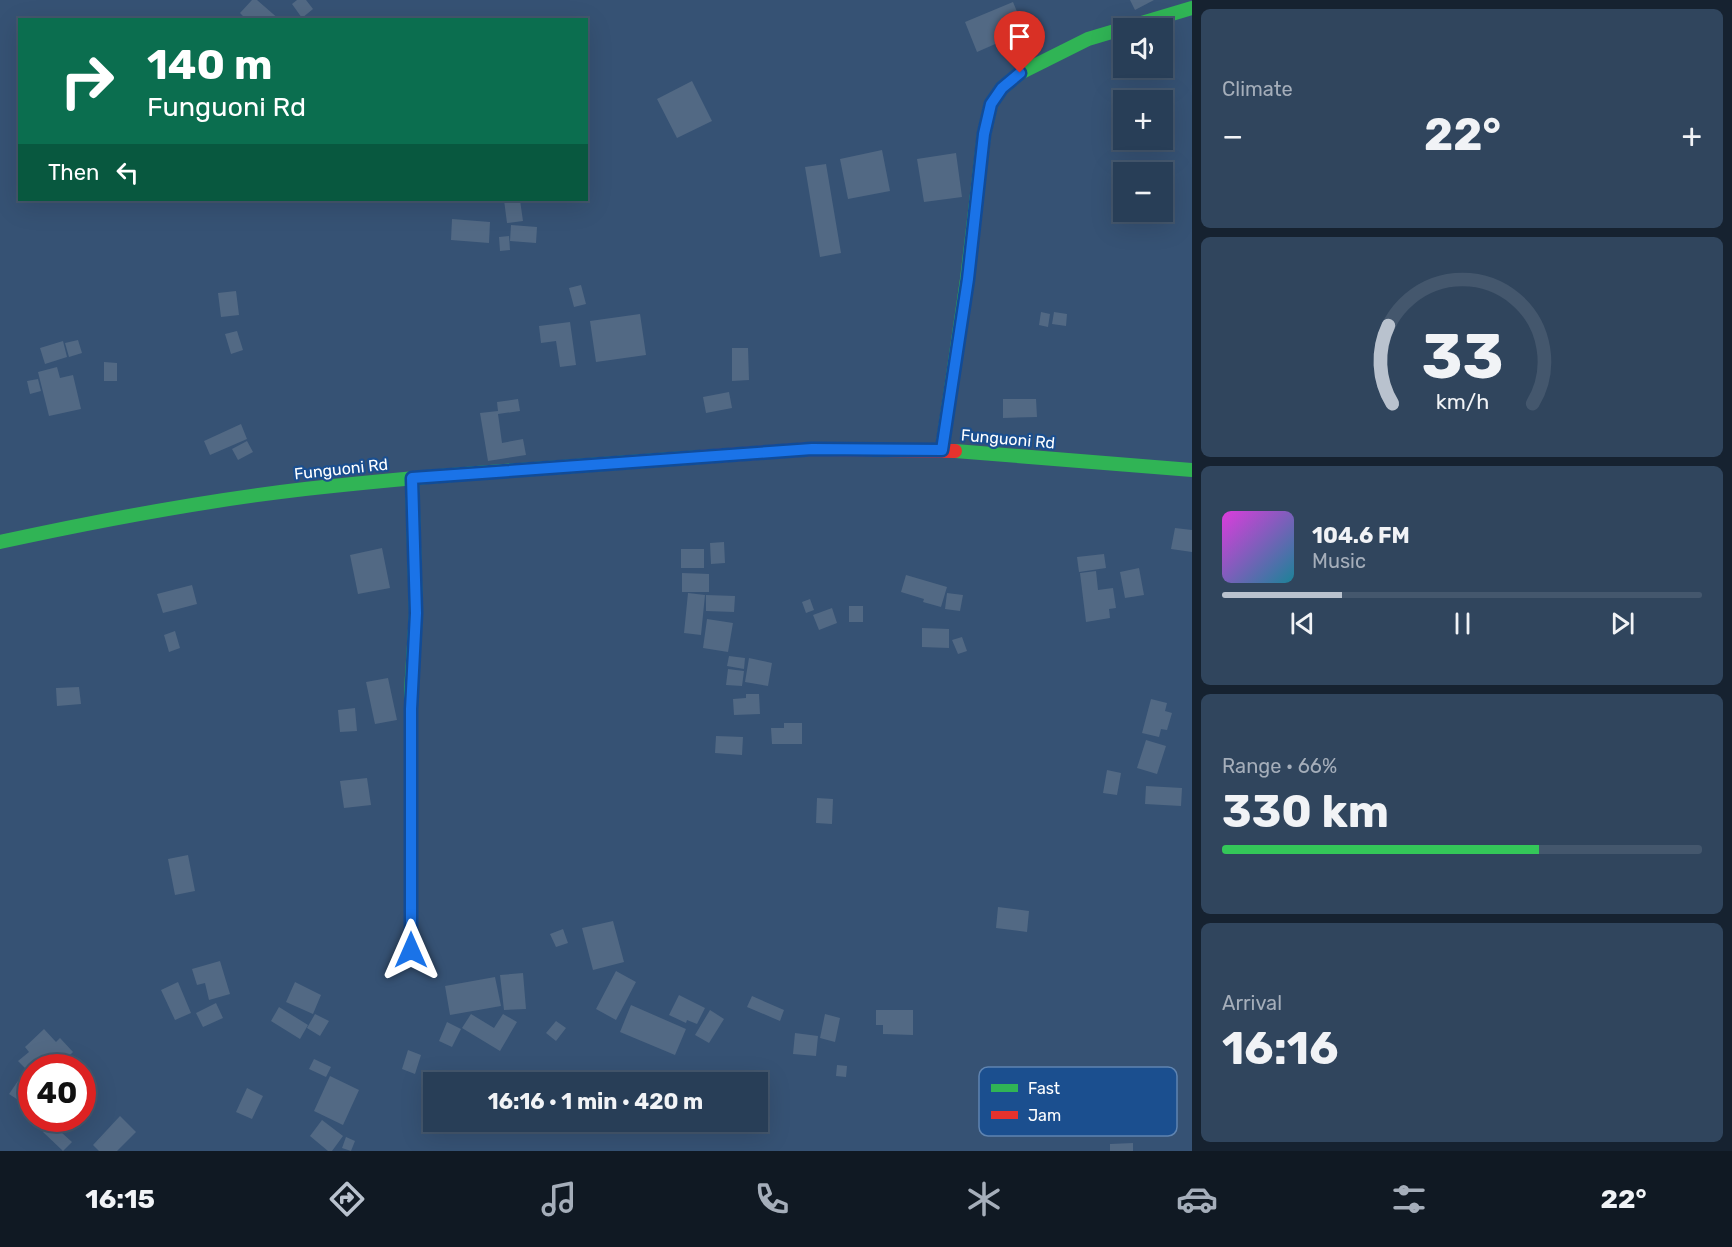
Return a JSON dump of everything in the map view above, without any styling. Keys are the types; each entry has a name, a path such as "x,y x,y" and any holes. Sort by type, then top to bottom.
{"street":[{"path":"942,450 968,279 984,134 991,104 1002,88 1020,73 1088,39 1192,8"},
{"name":"Funguoni Rd","path":"0,542 118,517 303,489 412,478 812,449 942,450 1192,470"},
{"path":"411,950 410,745 416,613 412,478"}],"building":[{"path":"252,0 257,0 278,18 245,18 240,13"},
{"path":"297,0 306,0 313,9 302,18 292,4"},
{"path":"1130,0 1154,0 1135,10"},
{"path":"1013,2 1025,31 977,52 965,22"},
{"path":"692,81 712,121 677,138 657,99"},
{"path":"882,150 890,191 848,199 840,159"},
{"path":"956,153 962,197 924,202 917,159"},
{"path":"826,164 841,253 820,257 805,167"},
{"path":"504,201 520,201 523,221 507,223"},
{"path":"452,219 490,222 489,243 451,240"},
{"path":"511,225 537,227 536,243 510,241"},
{"path":"509,236 510,250 500,251 499,237"},
{"path":"581,285 586,304 574,307 569,288"},
{"path":"236,291 239,315 221,317 218,293"},
{"path":"1041,312 1050,314 1048,327 1039,325"},
{"path":"1054,312 1067,314 1066,326 1052,324"},
{"path":"640,314 646,355 596,362 590,321"},
{"path":"570,322 576,365 560,367 556,341 541,343 539,326"},
{"path":"237,331 243,350 231,354 225,334"},
{"path":"78,340 82,353 69,357 65,343"},
{"path":"63,341 67,357 45,364 40,348"},
{"path":"732,348 748,348 749,380 732,381"},
{"path":"104,362 117,363 117,381 104,381"},
{"path":"57,367 60,378 73,375 81,409 49,416 38,372"},
{"path":"38,379 41,391 30,394 27,381"},
{"path":"729,392 732,408 706,413 703,397"},
{"path":"518,399 520,411 498,414 502,443 523,439 526,455 488,461 480,413 498,411 497,402"},
{"path":"1003,399 1036,399 1037,417 1003,418"},
{"path":"241,424 247,439 210,455 204,441"},
{"path":"247,441 253,452 238,460 232,449"},
{"path":"1175,528 1192,530 1192,552 1171,549"},
{"path":"724,542 725,563 711,564 710,543"},
{"path":"382,548 390,588 358,594 350,555"},
{"path":"681,549 704,549 704,568 681,568"},
{"path":"1104,554 1106,568 1079,572 1077,557"},
{"path":"1139,568 1144,595 1125,598 1120,572"},
{"path":"1096,571 1098,590 1113,588 1116,608 1109,609 1110,618 1086,622 1080,573"},
{"path":"682,573 709,574 709,592 682,592"},
{"path":"906,575 947,587 941,607 901,592"},
{"path":"192,585 197,604 163,613 157,594"},
{"path":"688,593 705,595 701,635 684,633"},
{"path":"947,593 963,595 960,611 945,609"},
{"path":"706,595 735,596 734,612 706,611"},
{"path":"810,599 814,610 806,613 802,602"},
{"path":"849,606 863,606 863,622 849,622"},
{"path":"832,608 837,623 819,630 813,615"},
{"path":"707,619 733,623 728,652 703,648"},
{"path":"922,628 949,629 949,648 922,647"},
{"path":"175,631 180,648 169,652 164,635"},
{"path":"962,637 967,651 958,654 952,640"},
{"path":"729,656 745,658 744,669 727,666"},
{"path":"749,658 772,663 768,686 745,682"},
{"path":"728,669 744,671 742,686 726,685"},
{"path":"388,678 397,720 375,724 366,682"},
{"path":"79,687 81,704 57,706 56,688"},
{"path":"746,694 759,694 760,714 734,715 733,699 746,698"},
{"path":"1151,699 1167,703 1165,711 1172,713 1167,730 1161,729 1159,737 1142,733"},
{"path":"355,708 357,731 340,732 338,710"},
{"path":"784,723 802,723 802,744 772,744 771,728 784,728"},
{"path":"716,736 743,737 742,755 715,753"},
{"path":"1146,740 1166,746 1157,774 1137,768"},
{"path":"1107,770 1121,773 1117,795 1103,793"},
{"path":"367,778 371,805 344,808 340,781"},
{"path":"1146,786 1182,788 1181,806 1145,804"},
{"path":"817,798 833,799 832,824 816,823"},
{"path":"188,855 195,891 175,895 168,859"},
{"path":"998,907 1029,911 1027,932 996,928"},
{"path":"613,921 624,962 593,970 582,928"},
{"path":"563,929 568,943 556,947 550,934"},
{"path":"220,961 230,994 209,1000 205,983 197,985 192,969"},
{"path":"616,971 636,982 616,1020 596,1009"},
{"path":"523,973 526,1009 504,1010 500,975"},
{"path":"495,977 501,1006 450,1015 445,986"},
{"path":"178,982 191,1013 175,1020 161,990"},
{"path":"295,982 321,995 313,1014 286,1002"},
{"path":"679,995 705,1008 697,1024 687,1020 686,1023 669,1015"},
{"path":"752,996 784,1010 780,1021 747,1007"},
{"path":"216,1003 223,1018 203,1027 196,1013"},
{"path":"631,1005 686,1029 675,1055 620,1032"},
{"path":"279,1007 308,1025 300,1039 271,1021"},
{"path":"710,1010 724,1019 709,1043 695,1035"},
{"path":"876,1010 913,1010 913,1035 883,1034 883,1025 876,1025"},
{"path":"315,1014 329,1021 320,1036 307,1028"},
{"path":"471,1014 494,1028 503,1014 517,1022 500,1051 462,1028"},
{"path":"825,1014 840,1018 835,1042 820,1038"},
{"path":"556,1021 566,1028 556,1041 546,1033"},
{"path":"447,1022 461,1029 452,1047 439,1041"},
{"path":"44,1029 56,1042 60,1038 73,1052 71,1054 27,1054 29,1052 25,1047"},
{"path":"795,1033 818,1036 816,1056 793,1054"},
{"path":"408,1050 421,1055 415,1074 402,1069"},
{"path":"314,1059 331,1067 326,1077 309,1069"},
{"path":"837,1065 847,1066 846,1077 836,1076"},
{"path":"330,1076 359,1090 343,1125 314,1111"},
{"path":"18,1081 18,1100 9,1094"},
{"path":"247,1088 263,1096 252,1119 236,1112"},
{"path":"120,1116 136,1132 117,1151 99,1151 93,1145"},
{"path":"322,1120 343,1136 332,1151 328,1151 310,1136"},
{"path":"43,1132 61,1132 72,1142 63,1151"},
{"path":"346,1137 355,1141 351,1151 342,1148"},
{"path":"1133,1143 1133,1151 1110,1151 1110,1144"}],"traffic: fast":[{"path":"942,450 967,279 984,134 991,104 1002,88 1020,73 1088,39 1192,8"},
{"path":"955,451 1192,470"},
{"path":"0,542 152,512 305,489 453,475 700,457"},
{"path":"411,769 411,691 416,613 412,478"}],"traffic: jam":[{"path":"700,457 812,449 955,451"},
{"path":"411,769 411,950"}],"route":[{"path":"411,950 410,745 416,613 412,478 812,449 942,450 968,279 984,134 991,104 1002,88 1020,73"}]}
